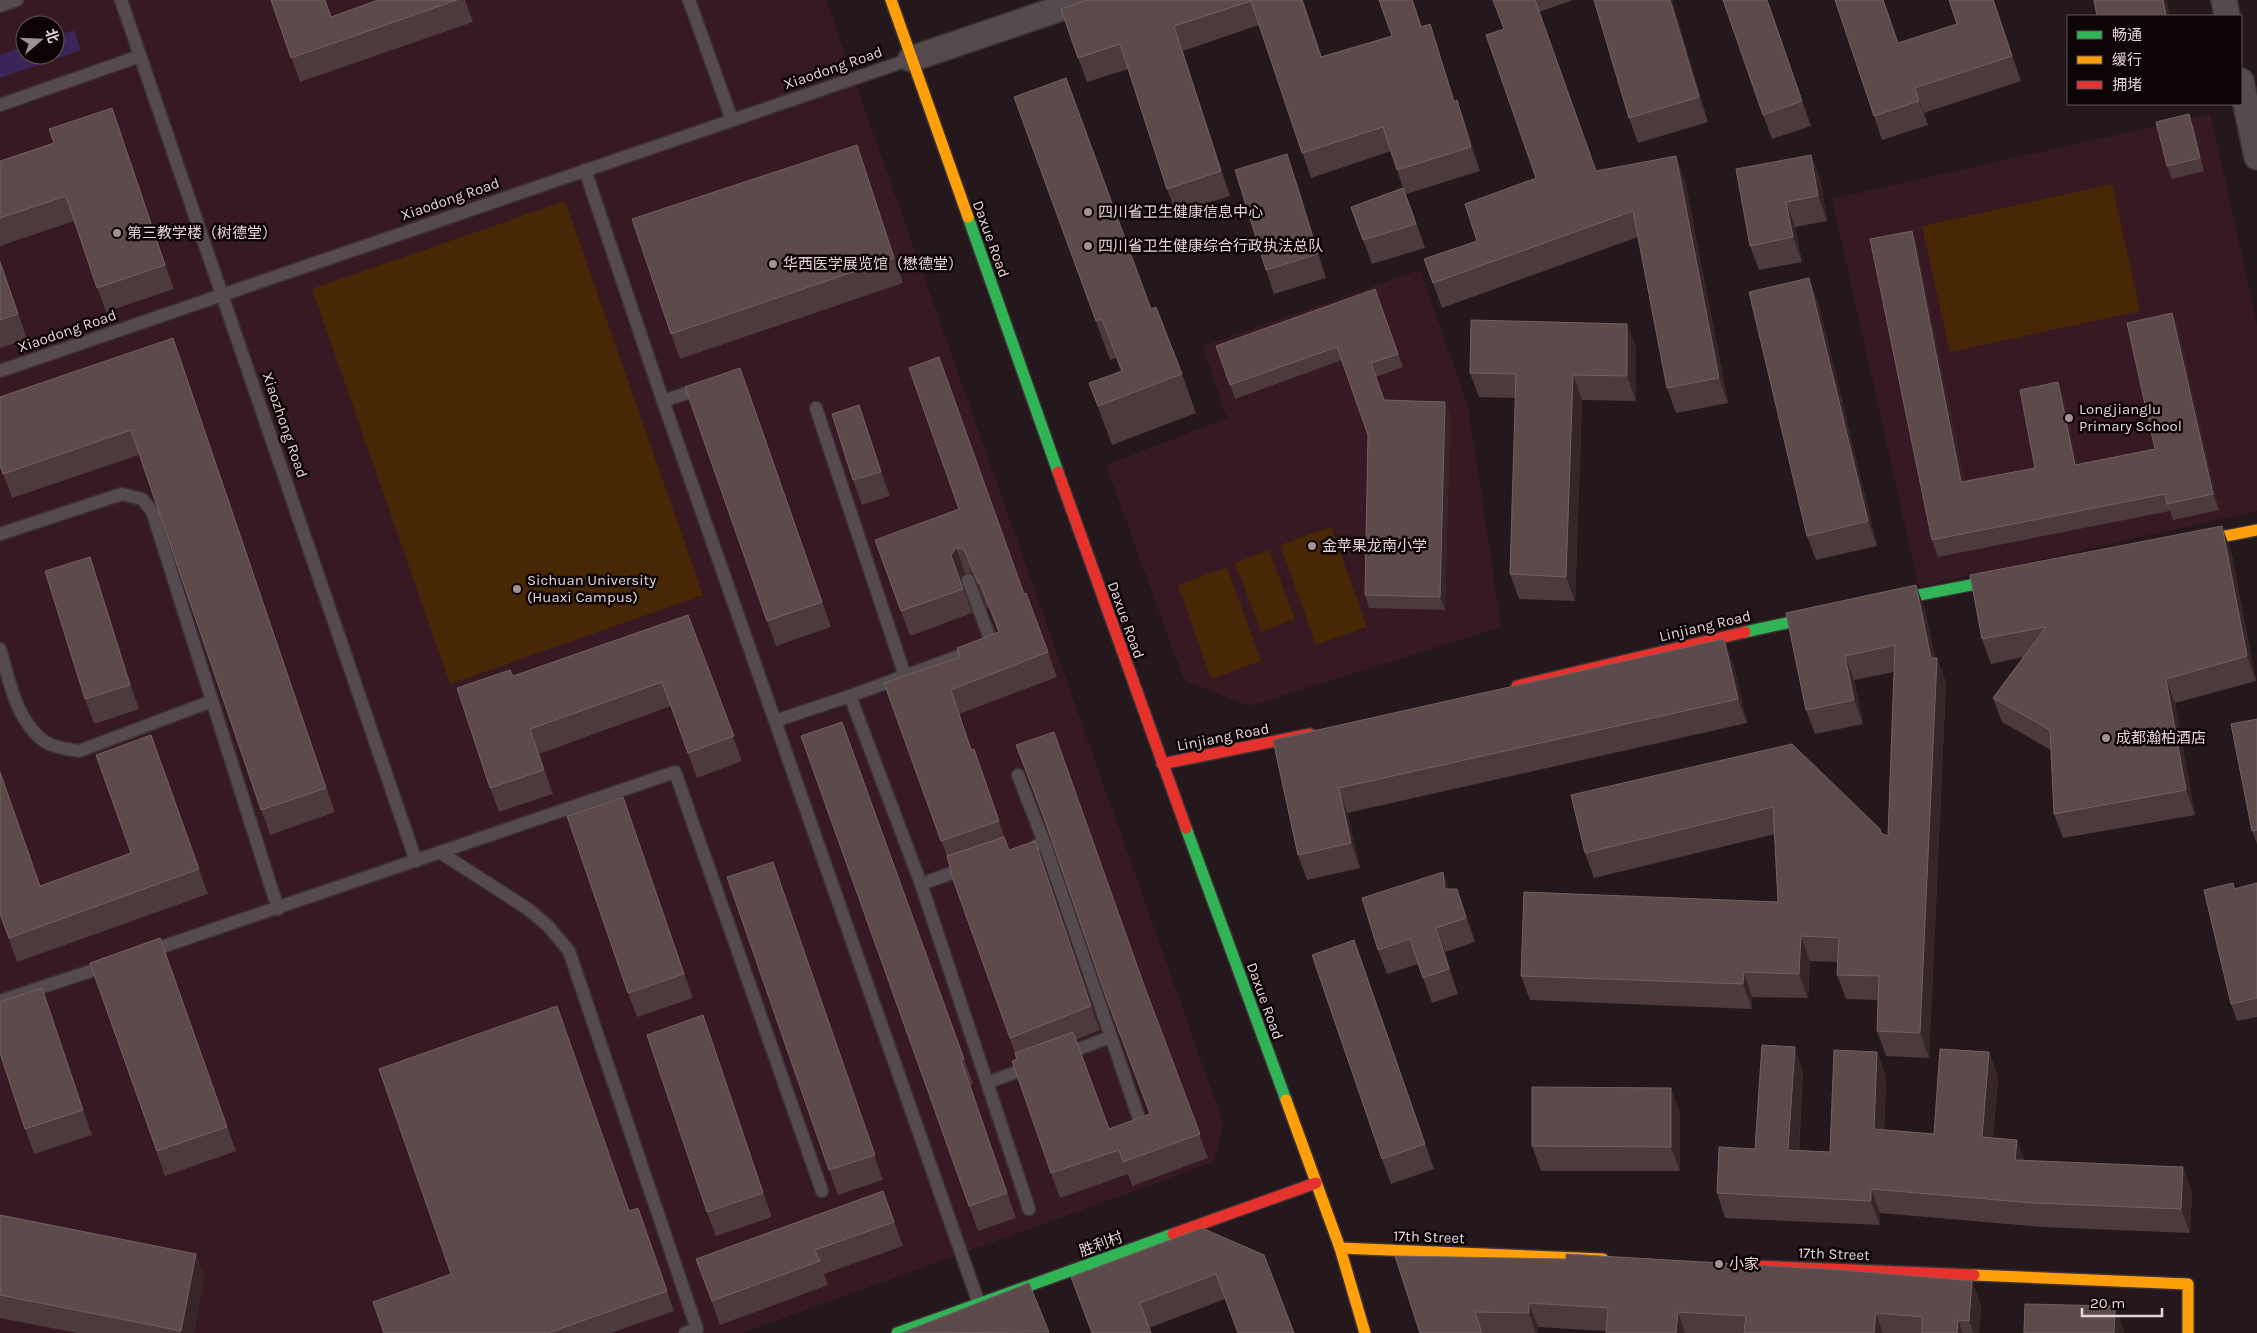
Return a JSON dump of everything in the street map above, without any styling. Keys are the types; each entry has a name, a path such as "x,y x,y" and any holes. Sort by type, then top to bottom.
{"street":[{"name":"Daxue Road","path":"891,0 1162,764 1340,1248 1365,1333"},
{"path":"911,59 1085,0"},
{"path":"2224,0 2227,15"},
{"path":"2242,86 2257,157"},
{"path":"2180,545 2257,530"},
{"path":"1872,605 2016,576"},
{"name":"Linjiang Road","path":"1502,690 1691,643 1834,613"},
{"name":"Linjiang Road","path":"1162,764 1323,732"},
{"name":"胜利村","path":"897,1333 1316,1183"},
{"name":"17th Street","path":"1340,1248 1619,1260"},
{"name":"17th Street","path":"1739,1265 2188,1284 2188,1333"}],"lane":[{"path":"0,6 17,0"},
{"name":"Xiaozhong Road","path":"120,0 416,861"},
{"path":"689,0 732,120"},
{"path":"0,105 140,56"},
{"name":"Xiaodong Road","path":"0,371 911,59"},
{"path":"585,170 663,401 979,1304"},
{"path":"663,401 718,382"},
{"path":"816,408 905,676"},
{"path":"0,534 122,494 142,499 152,511 278,909"},
{"path":"775,721 850,696 992,644 968,580"},
{"path":"0,649 20,713 39,738 58,747 78,751 212,701"},
{"path":"850,696 921,884 1030,1209"},
{"path":"139,955 675,772 822,1191"},
{"path":"1018,775 1044,842 1143,1130"},
{"path":"1025,849 1044,842"},
{"path":"441,853 528,909 548,926 568,951 697,1329 685,1333"},
{"path":"921,884 977,864"},
{"path":"0,1001 120,961"},
{"path":"987,1082 1110,1037"}],"shaded area":[{"name":"Sichuan University (Huaxi Campus)","path":"0,0 826,0 1223,1123 1214,1162 742,1333 0,1333"},
{"path":"74,30 81,50 65,56 65,33"},
{"path":"15,50 15,65 38,65 0,78 0,55"},
{"name":"Longjianglu Primary School","path":"2210,114 2257,324 2257,511 1919,587 1832,199"},
{"path":"2112,184 2140,311 1950,352 1922,226"},
{"path":"565,201 703,595 450,684 312,289"},
{"name":"金苹果龙南小学","path":"1420,270 1468,407 1501,627 1249,706 1184,680 1106,465 1227,418 1203,346"},
{"path":"1331,527 1367,627 1316,645 1280,545"},
{"path":"1269,550 1295,619 1261,632 1235,563"},
{"path":"1227,567 1261,661 1211,679 1178,585"}],"building":[{"path":"271,0 325,0 331,17 378,0 457,0 291,58"},
{"path":"1087,0 1302,0 1321,57 1392,36 1379,0 1412,0 1421,27 1430,24 1454,102 1457,100 1471,147 1397,170 1383,127 1302,153 1251,1 1174,26 1221,171 1167,189 1120,44 1078,58 1061,9"},
{"path":"1493,0 1535,0 1596,171 1676,156 1719,378 1667,388 1633,211 1433,283 1424,259 1477,241 1465,204 1536,178 1486,35 1504,29"},
{"path":"1594,0 1670,0 1699,97 1629,118"},
{"path":"1723,0 1767,0 1802,101 1763,115"},
{"path":"1835,0 1883,0 1898,43 1957,24 1949,0 1993,0 2012,56 1915,88 1919,101 1874,116"},
{"path":"2094,0 2163,0 2166,15 2097,15"},
{"name":"四川省卫生健康信息中心","path":"1066,78 1151,309 1156,307 1182,374 1098,406 1089,383 1122,371 1102,319 1096,321 1014,97"},
{"name":"第三教学楼（树德堂）","path":"112,108 165,265 97,288 66,196 0,218 0,161 54,143 49,129"},
{"path":"2189,114 2200,158 2167,166 2156,122"},
{"name":"华西医学展览馆（懋德堂）","path":"857,145 894,258 671,334 632,219"},
{"path":"1287,154 1318,254 1266,270 1235,170"},
{"path":"1811,155 1818,196 1786,202 1793,237 1750,246 1736,169"},
{"path":"1403,188 1416,224 1363,240 1351,207"},
{"path":"1912,231 1961,482 2035,468 2020,390 2058,382 2075,465 2155,449 2127,323 2172,313 2213,494 2167,504 2165,494 1932,540 1870,239"},
{"path":"0,262 18,314 0,320"},
{"path":"1809,278 1868,521 1807,536 1749,292"},
{"path":"1375,289 1398,354 1371,363 1384,400 1445,402 1440,597 1365,595 1368,435 1337,347 1230,385 1216,346"},
{"path":"1471,320 1627,324 1627,376 1573,375 1566,577 1510,574 1516,374 1470,373"},
{"path":"173,338 326,788 261,810 131,430 3,474 0,465 0,397"},
{"path":"939,357 1024,594 1026,593 1048,652 951,690 971,750 974,749 999,821 941,841 884,683 960,657 957,648 999,632 980,583 978,583 964,549 956,548 951,555 963,589 901,611 875,540 959,509 909,368"},
{"path":"740,368 822,602 767,621 685,387"},
{"path":"859,405 881,472 853,480 832,414"},
{"path":"2222,526 2247,656 2166,679 2186,790 2054,814 2050,730 1993,698 2046,627 1982,639 1970,575"},
{"path":"90,557 130,685 85,699 45,571"},
{"path":"1916,585 1931,658 1937,658 1920,1033 1877,1031 1879,976 1837,975 1839,938 1801,936 1799,974 1744,972 1743,984 1521,976 1524,892 1778,902 1773,807 1585,853 1571,795 1792,744 1880,829 1881,833 1888,836 1895,645 1845,656 1854,700 1806,710 1786,613"},
{"path":"688,615 734,736 688,753 662,682 530,729 544,770 490,788 457,688 510,670 513,676"},
{"path":"1724,639 1738,699 1339,788 1351,843 1298,855 1273,740"},
{"path":"2257,719 2257,830 2252,831 2231,724"},
{"path":"842,722 964,1059 961,1060 1007,1193 969,1206 801,736"},
{"path":"1054,732 1145,988 1200,1134 1123,1162 1119,1150 1051,1173 1012,1061 1017,1059 1015,1053 1073,1032 1109,1129 1150,1114 1107,1000 1043,815 1016,745"},
{"path":"151,735 199,869 9,938 0,914 0,772 40,886 131,853 96,755"},
{"path":"623,797 684,974 628,993 567,816"},
{"path":"1004,837 1009,850 1035,841 1091,1006 1010,1038 950,871 947,856"},
{"path":"773,862 875,1155 829,1170 727,877"},
{"path":"1443,872 1445,889 1457,889 1466,918 1436,928 1449,969 1423,978 1410,939 1378,950 1362,898"},
{"path":"2233,883 2234,889 2257,883 2257,998 2231,1004 2204,890"},
{"path":"160,938 227,1127 157,1151 90,963"},
{"path":"1354,940 1425,1144 1382,1159 1312,955"},
{"path":"42,988 83,1110 25,1129 0,1053 0,1002"},
{"path":"557,1006 629,1211 638,1208 667,1291 548,1333 384,1333 373,1302 451,1274 379,1069"},
{"path":"703,1015 763,1193 707,1212 647,1035"},
{"path":"1762,1045 1795,1047 1788,1150 1830,1152 1834,1050 1877,1052 1874,1129 1934,1134 1940,1049 1989,1052 1982,1137 2017,1140 2015,1160 2183,1167 2181,1209 2033,1203 1871,1189 1871,1201 1717,1193 1719,1147 1755,1149"},
{"path":"1532,1087 1671,1088 1671,1147 1532,1146"},
{"path":"883,1191 894,1222 815,1250 820,1261 712,1301 696,1259"},
{"path":"0,1215 196,1254 181,1331 0,1295"},
{"path":"1202,1228 1264,1255 1294,1333 1238,1333 1216,1274 1140,1303 1151,1333 1092,1333 1071,1277"},
{"path":"1566,1254 1840,1270 1972,1281 1969,1321 1958,1320 1957,1333 1922,1333 1922,1317 1876,1313 1874,1333 1744,1333 1746,1316 1678,1312 1676,1333 1606,1333 1608,1308 1529,1303 1529,1313 1475,1312 1482,1333 1420,1333 1395,1256 1566,1259"},
{"path":"1029,1283 1049,1332 901,1333"},
{"path":"2025,1304 2115,1306 2114,1333 2024,1333"}],"traffic: fast":[{"path":"968,217 1058,472"},
{"path":"1883,602 2007,578"},
{"path":"1745,632 1824,615"},
{"path":"1186,828 1286,1100"},
{"path":"897,1333 1173,1234"}],"traffic: slow":[{"path":"891,0 968,217"},
{"path":"2190,543 2257,530"},
{"path":"1286,1100 1340,1248 1365,1333"},
{"path":"1340,1248 1603,1259"},
{"path":"1974,1275 2188,1284 2188,1333"}],"traffic: jam":[{"path":"1058,472 1186,828"},
{"path":"1517,686 1745,632"},
{"path":"1162,764 1310,734"},
{"path":"1173,1234 1316,1183"},
{"path":"1753,1266 1974,1275"}],"place":[{"name":"四川省卫生健康信息中心","path":"1088,212"},
{"name":"第三教学楼（树德堂）","path":"117,233"},
{"name":"四川省卫生健康综合行政执法总队","path":"1088,246"},
{"name":"华西医学展览馆（懋德堂）","path":"773,264"},
{"name":"Longjianglu Primary School","path":"2069,418"},
{"name":"金苹果龙南小学","path":"1312,546"},
{"name":"Sichuan University (Huaxi Campus)","path":"517,589"},
{"name":"成都瀚柏酒店","path":"2106,738"},
{"name":"小家","path":"1719,1264"}]}
